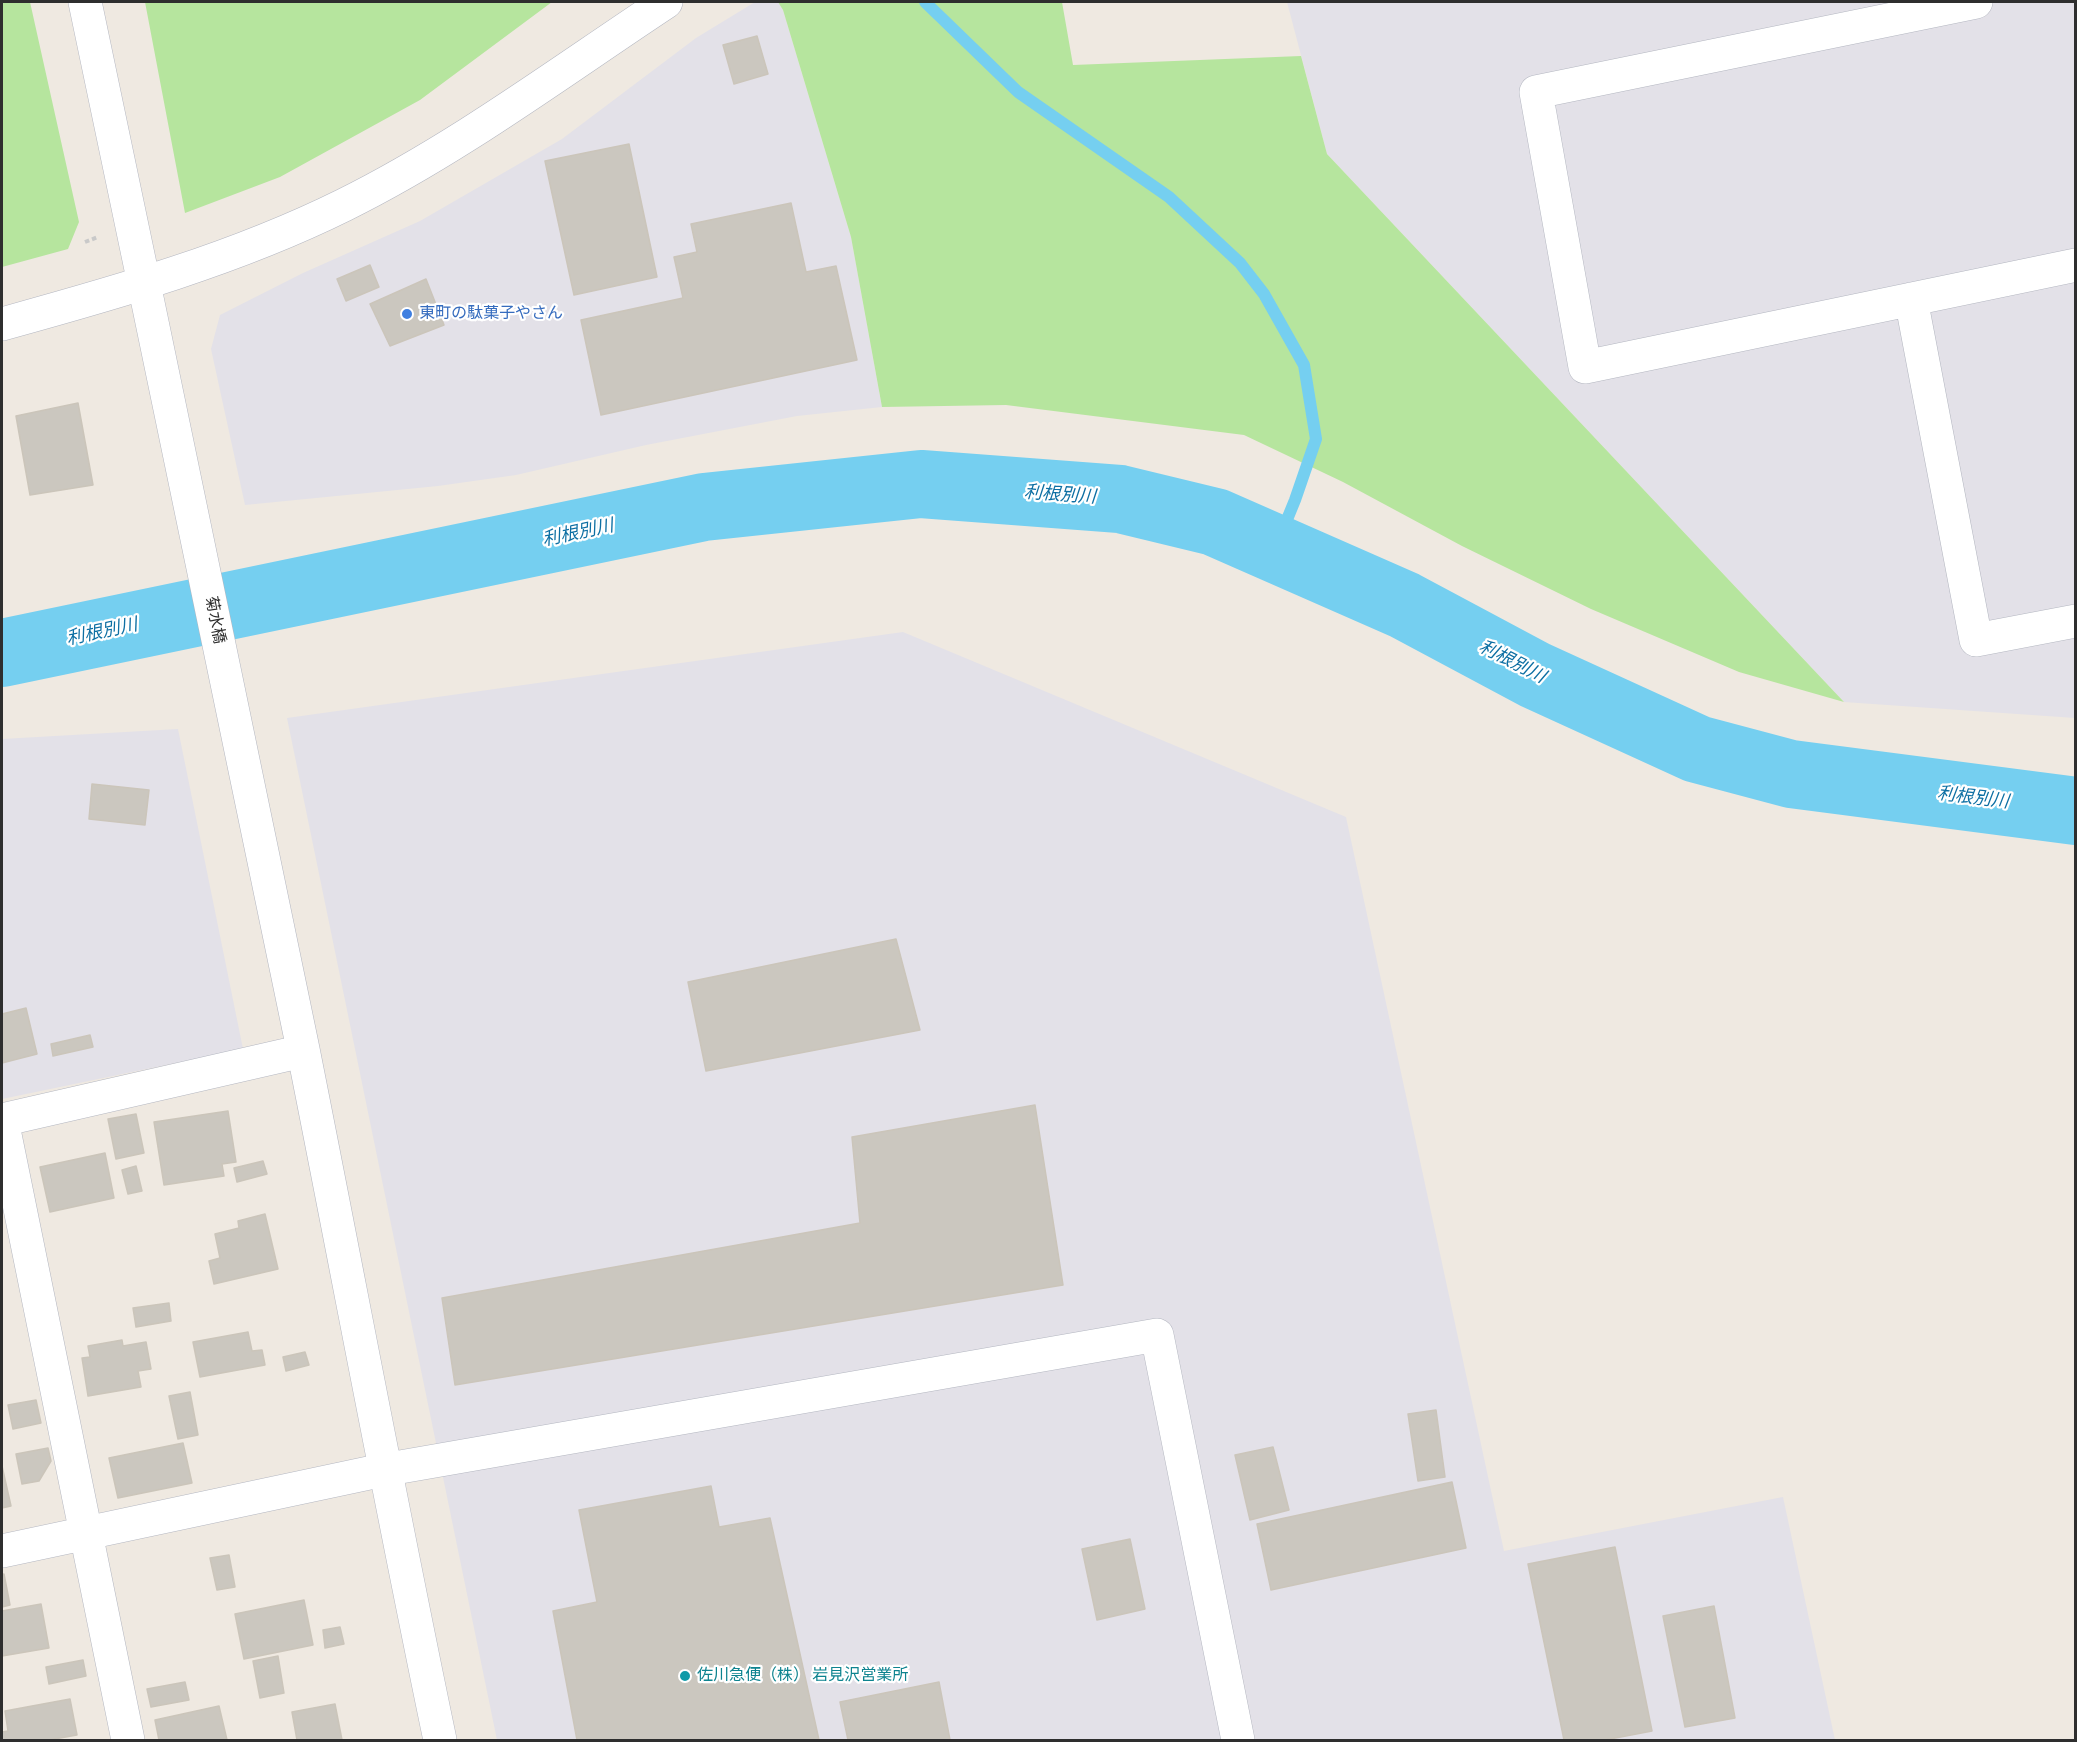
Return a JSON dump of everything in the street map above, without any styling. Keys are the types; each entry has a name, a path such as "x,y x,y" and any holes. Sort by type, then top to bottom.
{"street":[{"name":"菊水橋","path":"86,2 203,558 226,682 303,1051 383,1470 440,1740"},
{"path":"2,324 145,285 333,210 414,168 666,2"},
{"path":"1976,2 1536,92 1585,367 2076,265"},
{"path":"1911,299 1976,640 2076,621"},
{"path":"128,1740 2,1120 303,1051"},
{"path":"2,1551 383,1470 1157,1335 1238,1740"}],"shaded area":[{"path":"755,2 778,2 783,10 851,237 882,407 797,416 646,445 516,475 438,486 245,505 211,349 220,315 303,273 420,221 562,139 696,38"},
{"path":"1287,2 2075,2 2075,718 1844,702 1327,154"},
{"path":"903,632 1346,817 1504,1551 1783,1497 1835,1740 497,1740 287,718"},
{"path":"178,729 243,1049 2,1099 2,739"}],"green space":[{"path":"2,2 30,2 79,222 68,249 2,267"},
{"path":"145,2 552,2 420,100 280,177 185,213"},
{"path":"778,2 1062,2 1073,65 1301,56 1327,154 1844,702 1739,672 1591,609 1462,546 1343,482 1244,435 1006,405 882,407 851,237 783,10"}],"building":[{"path":"757,36 768,74 734,84 723,45"},
{"path":"629,144 657,277 574,295 545,161"},
{"path":"791,203 806,272 836,266 857,360 601,415 581,320 683,298 674,257 697,252 691,224"},
{"path":"370,265 379,287 346,301 337,279"},
{"name":"東町の駄菓子やさん","path":"426,279 444,325 390,346 370,304"},
{"path":"78,403 93,485 30,495 16,416"},
{"path":"92,784 149,790 145,825 89,819"},
{"path":"896,939 920,1030 706,1071 688,982"},
{"path":"26,1008 37,1054 2,1063 2,1014"},
{"path":"90,1035 93,1047 53,1056 51,1044"},
{"path":"1035,1105 1063,1285 455,1385 442,1298 860,1223 852,1137"},
{"path":"228,1111 236,1162 222,1164 224,1176 164,1185 154,1122"},
{"path":"136,1114 144,1153 116,1159 108,1119"},
{"path":"105,1153 114,1198 50,1212 40,1167"},
{"path":"263,1161 267,1174 237,1182 234,1168"},
{"path":"136,1166 142,1191 128,1194 122,1170"},
{"path":"265,1214 278,1269 214,1284 209,1261 220,1258 215,1234 239,1228 238,1221"},
{"path":"169,1303 171,1321 136,1327 133,1308"},
{"path":"248,1332 252,1351 262,1350 265,1365 200,1377 193,1342"},
{"path":"122,1340 123,1346 146,1342 151,1369 138,1371 141,1387 88,1396 82,1358 90,1357 88,1346"},
{"path":"305,1352 309,1365 286,1371 283,1357"},
{"path":"190,1392 198,1435 178,1439 169,1396"},
{"path":"36,1400 41,1423 13,1429 8,1405"},
{"path":"1436,1410 1445,1477 1418,1481 1408,1414"},
{"path":"183,1443 192,1483 118,1498 109,1458"},
{"path":"1273,1447 1289,1510 1250,1520 1235,1455"},
{"path":"48,1448 51,1461 39,1481 22,1484 16,1454"},
{"path":"2,1466 11,1506 2,1508"},
{"path":"1452,1482 1466,1548 1271,1590 1257,1524"},
{"name":"佐川急便（株） 岩見沢営業所","path":"711,1486 719,1527 770,1518 819,1740 577,1740 553,1611 597,1602 579,1510"},
{"path":"1130,1539 1145,1609 1097,1620 1082,1549"},
{"path":"1615,1547 1652,1731 1605,1740 1564,1740 1528,1564"},
{"path":"229,1555 235,1587 217,1590 210,1558"},
{"path":"4,1574 10,1605 2,1607 2,1575"},
{"path":"304,1600 313,1645 244,1659 235,1614"},
{"path":"41,1604 49,1648 2,1656 2,1611"},
{"path":"1714,1606 1735,1718 1685,1727 1663,1616"},
{"path":"340,1627 344,1644 325,1648 323,1630"},
{"path":"278,1656 284,1693 260,1698 253,1661"},
{"path":"83,1660 86,1676 49,1684 46,1667"},
{"path":"185,1682 189,1700 151,1707 147,1689"},
{"path":"939,1682 950,1740 848,1740 840,1702"},
{"path":"70,1699 77,1735 49,1740 2,1740 2,1732 8,1731 5,1711"},
{"path":"335,1704 342,1740 297,1740 292,1712"},
{"path":"219,1706 227,1740 159,1740 155,1720"}],"waterway":[{"path":"925,2 1018,92 1169,197 1240,263 1264,294 1304,365 1316,439 1275,549"},
{"name":"利根別川","path":"2,653 704,507 921,484 1120,499 1215,522 1404,605 1535,675 1697,749 1791,774 2076,811"}],"place":[{"name":"東町の駄菓子やさん","path":"407,314"},
{"name":"佐川急便（株） 岩見沢営業所","path":"685,1676"}]}
